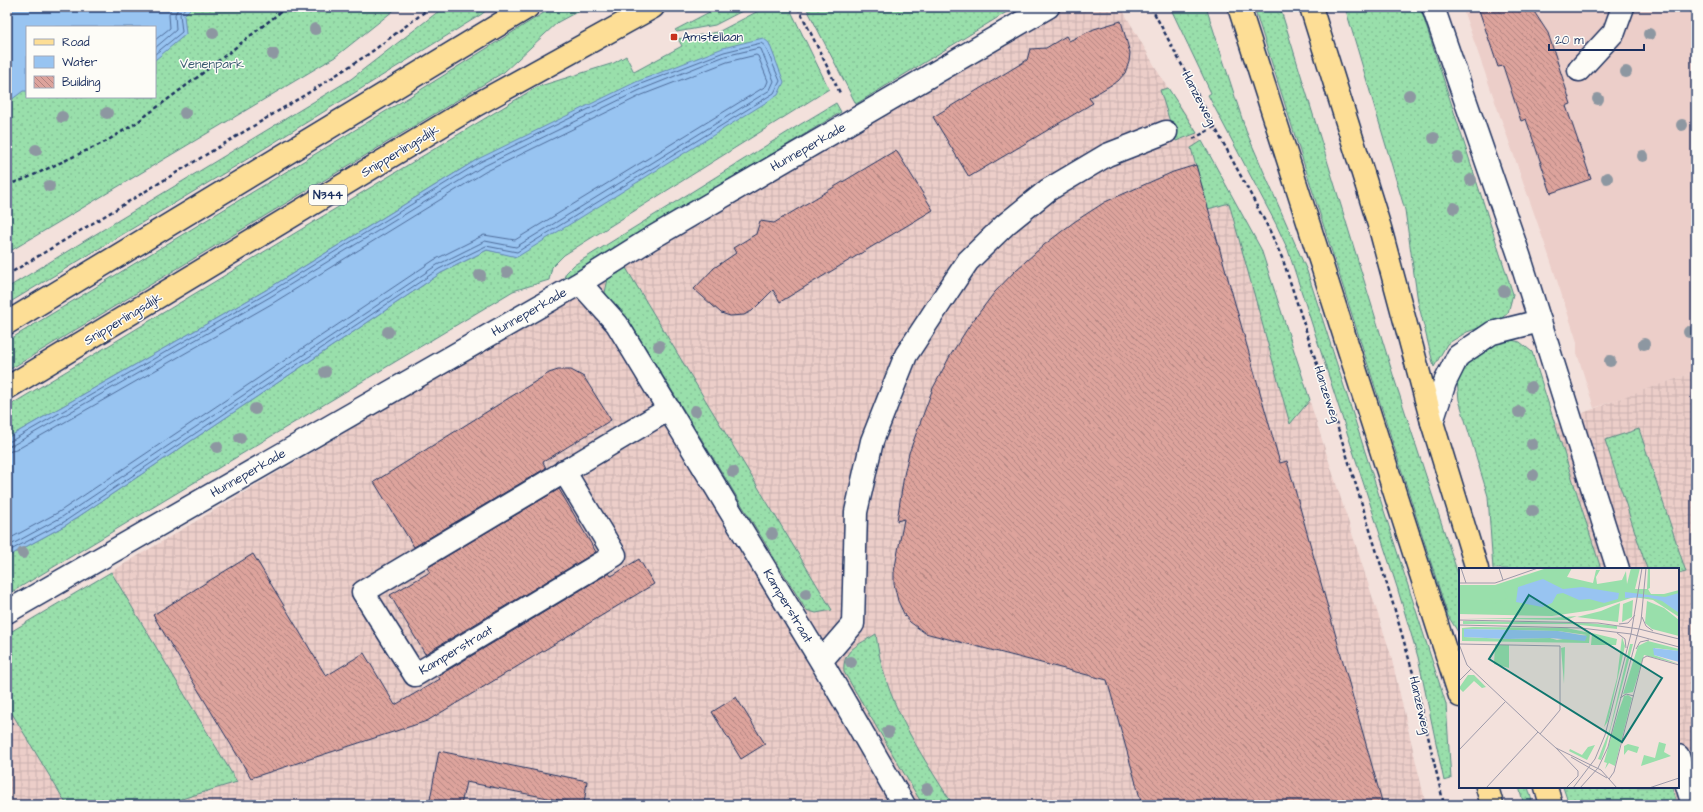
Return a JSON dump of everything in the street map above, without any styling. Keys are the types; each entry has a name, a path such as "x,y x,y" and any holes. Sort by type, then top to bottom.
{"main road":[{"path":"7,323 528,7"},
{"name":"Snipperlingsdijk","path":"7,388 474,106 653,7"},
{"path":"1239,7 1459,693"},
{"path":"1311,7 1380,228 1432,422 1477,568"},
{"path":"1487,788 1492,805"},
{"path":"1546,788 1551,805"}],"street":[{"name":"Hunneperkade","path":"7,612 580,282 650,239 1048,7"},
{"path":"1433,7 1519,254 1618,568"},
{"path":"1579,70 1614,32 1623,7"},
{"path":"821,661 853,624 856,512 872,441 906,355 968,261 1006,224 1048,190 1107,156 1166,132"},
{"name":"Kamperstraat","path":"580,282 617,324 821,661 904,805"},
{"path":"1432,422 1445,382 1458,356 1492,333 1540,321"},
{"name":"Kamperstraat","path":"564,471 615,555 415,675 364,592 564,471 668,409"},
{"path":"1679,759 1693,805"}],"path":[{"path":"7,185 25,179 105,142 136,123 287,7"},
{"path":"7,276 314,90 370,53 431,7"},
{"path":"798,7 853,121"},
{"name":"Hanzeweg","path":"1151,7 1284,260 1394,607 1415,680 1444,805"}],"shaded area":[{"path":"1059,7 1121,7 1165,84 1189,118 1261,249 1390,652 1426,805 7,805 7,634 528,323 608,279"},
{"path":"1462,7 1696,7 1696,372 1594,408 1577,353 1577,342 1549,256"},
{"path":"1696,372 1696,805 1677,805 1672,788 1679,788 1679,568 1601,568 1555,424 1629,395"}],"green space":[{"name":"Venenpark","path":"7,7 398,7 335,57 7,253"},
{"path":"444,7 490,7 482,14 236,166 7,304 7,288 351,79"},
{"path":"553,7 586,7 558,22 504,72 7,371 7,341 406,99"},
{"path":"719,7 750,7 715,25 677,32 675,30"},
{"path":"766,7 789,7 829,89 564,255 552,267 549,280 513,291 7,595 7,557 66,525 441,273 487,250 517,256 478,159 266,290 7,438 7,407 537,87 614,63 626,56 634,72 682,46 678,39 718,32"},
{"path":"806,7 1015,7 856,104"},
{"path":"1170,7 1206,7 1246,131 1307,271 1446,704 1451,779 1444,781 1418,657 1397,587 1288,250 1276,224 1208,95 1211,93"},
{"path":"1254,7 1280,7 1394,378 1459,577 1459,633 1448,616"},
{"path":"1345,7 1420,7 1513,294 1508,313 1498,321 1467,332 1447,344 1434,367 1418,302 1405,210"},
{"path":"1168,88 1197,133 1176,141 1160,90"},
{"path":"836,103 841,112 562,282 566,273 574,265"},
{"path":"1202,141 1261,249 1310,400 1290,424 1229,203 1208,209 1191,148"},
{"path":"626,268 832,610 816,613 806,610 633,327 620,311 604,297 608,279"},
{"path":"1507,339 1520,342 1532,352 1601,568 1493,568 1488,496 1459,400 1457,381 1466,365 1481,346"},
{"path":"1639,429 1686,572 1679,574 1679,568 1647,568 1605,440"},
{"path":"111,572 237,782 162,805 67,805 7,705 7,634"},
{"path":"876,634 886,681 894,702 904,724 953,805 925,805 921,802 844,672 846,658 853,648"},
{"path":"1519,788 1528,788 1533,805 1524,805"},
{"path":"1563,788 1672,788 1677,805 1569,805"}],"water":[{"path":"7,7 192,7 184,15 186,34 156,59 156,26 26,26 26,91 23,91 7,103"},
{"path":"763,38 769,43 784,82 778,95 517,257 487,250 441,273 66,525 7,557 7,438 266,290 478,159 636,82 723,48"}],"building":[{"path":"1478,7 1531,7 1548,33 1571,104 1566,106 1591,179 1551,193 1526,119 1521,121 1503,66 1498,67"},
{"path":"1121,21 1130,53 1129,62 1125,73 1118,81 1089,98 1093,103 969,177 933,117 1027,60 1030,49 1046,48 1066,36 1069,41 1094,29"},
{"path":"896,150 933,210 780,302 773,290 752,311 744,315 730,316 721,313 694,289 714,268 736,253 733,248 756,234 760,221 774,223"},
{"path":"1196,165 1280,463 1287,461 1383,805 1142,805 1107,680 925,633 910,622 905,616 898,601 894,584 894,572 904,519 897,521 909,453 933,388 950,356 969,326 994,293 1016,270 1044,245 1074,222 1105,202 1173,172"},
{"path":"558,370 571,370 584,377 611,420 543,462 546,468 414,547 374,482 549,373"},
{"path":"559,489 596,552 425,654 390,595 430,572 427,568"},
{"path":"253,554 326,676 364,653 395,705 440,679 438,676 609,573 611,576 639,559 654,584 427,721 251,778 153,615"},
{"path":"736,697 765,744 741,759 712,712"},
{"path":"439,751 587,781 584,805 466,782 461,805 429,805"}],"place":[{"name":"Amstellaan","path":"674,37"}]}
